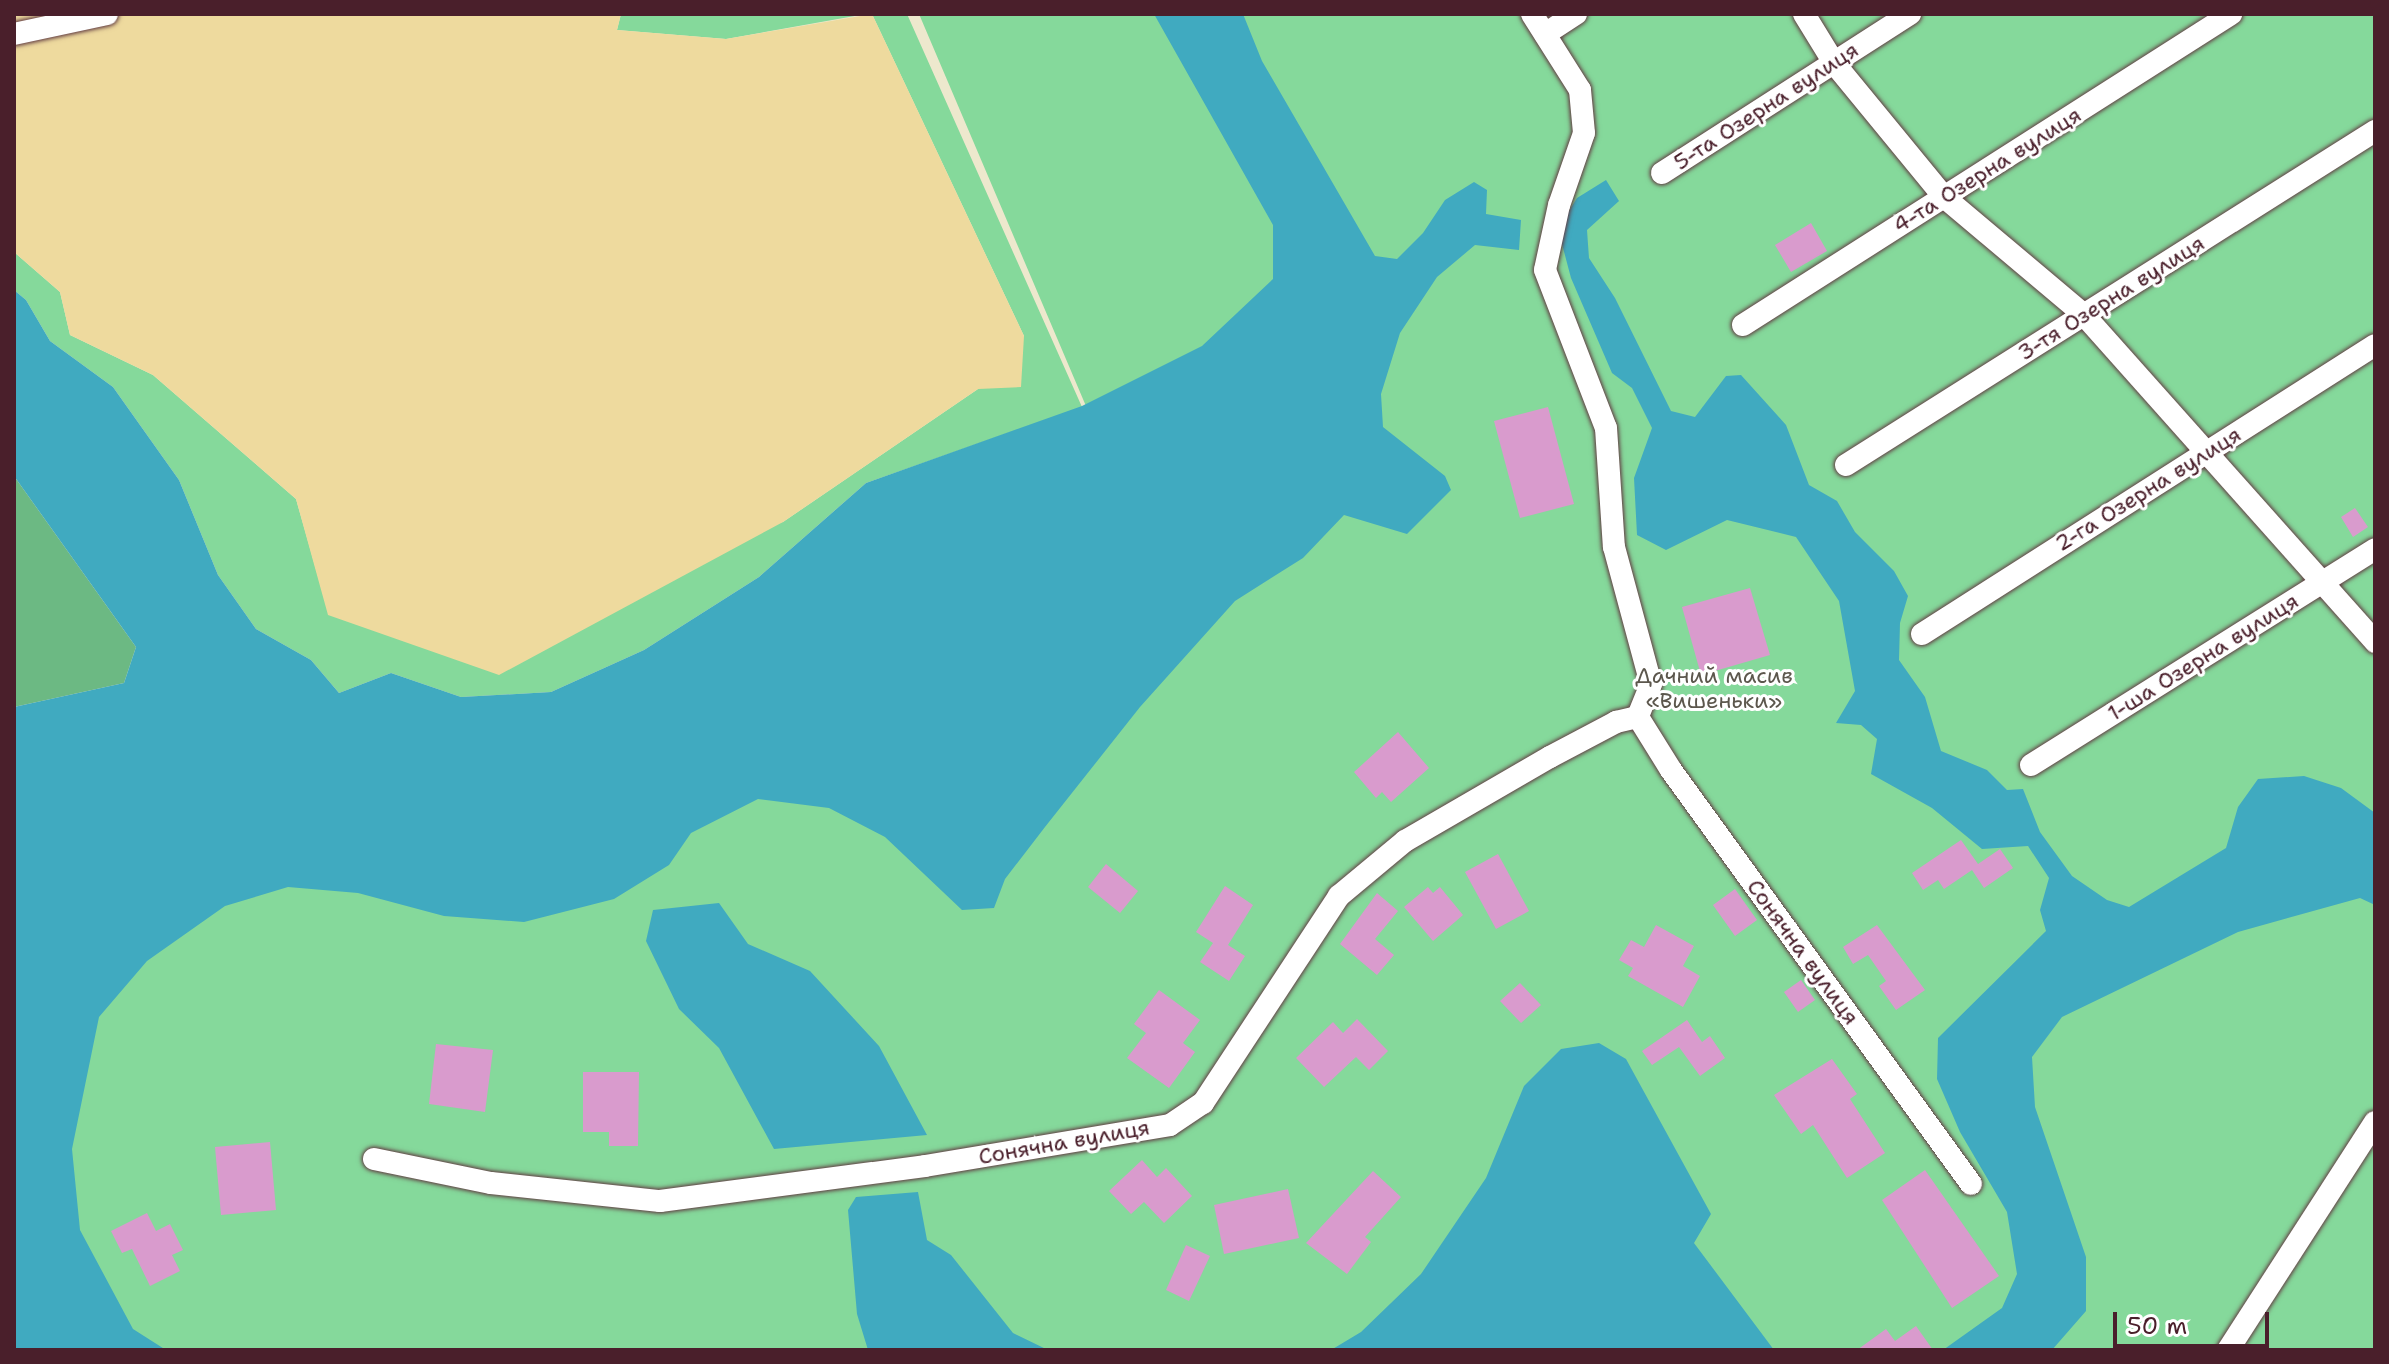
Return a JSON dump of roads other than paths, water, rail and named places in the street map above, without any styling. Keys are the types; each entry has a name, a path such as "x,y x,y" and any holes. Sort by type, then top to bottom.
{"street":[{"path":"14,34 107,14"},
{"path":"1532,14 1580,90 1584,133 1559,205 1545,270 1606,428 1614,547 1651,684 1638,717"},
{"path":"1545,34 1576,14"},
{"path":"1804,14 1834,63 1944,197 2084,315 2375,642"},
{"name":"5-та Озерна вулиця","path":"1662,173 1910,14"},
{"name":"4-та Озерна вулиця","path":"1743,325 2231,14"},
{"name":"3-тя Озерна вулиця","path":"1846,465 2375,131"},
{"name":"2-га Озерна вулиця","path":"1922,634 2375,345"},
{"name":"1-ша Озерна вулиця","path":"2031,765 2375,549"},
{"name":"Сонячна вулиця","path":"374,1159 491,1183 660,1201 925,1166 1170,1125 1203,1103 1339,896 1405,841 1590,736 1638,717 1671,770 1971,1184"},
{"path":"2228,1350 2375,1122"}],"water":[{"path":"1154,14 1243,14 1262,61 1375,256 1397,259 1423,233 1445,200 1474,182 1487,190 1486,214 1521,220 1519,250 1475,245 1437,277 1400,333 1381,394 1383,427 1445,476 1451,490 1407,534 1344,515 1303,558 1235,601 1140,707 1045,827 1005,879 994,908 962,910 885,837 829,808 758,799 691,833 669,865 614,899 524,922 444,916 358,893 288,887 225,906 147,961 99,1017 72,1149 80,1230 133,1329 166,1350 14,1350 14,707 124,683 136,647 14,476 14,290 26,300 50,341 113,387 179,480 218,575 256,629 311,660 339,693 391,673 461,697 551,692 644,650 759,577 866,483 1082,406 1202,346 1273,279 1273,225"},
{"path":"1606,180 1619,201 1587,230 1589,258 1615,298 1671,411 1695,417 1726,376 1741,375 1786,425 1809,485 1837,501 1855,532 1894,571 1908,596 1900,623 1899,660 1925,697 1941,751 1987,770 2007,790 2023,789 2040,832 2072,876 2107,900 2129,907 2226,848 2238,807 2258,779 2304,776 2341,788 2375,813 2375,905 2360,898 2238,932 2062,1017 2032,1057 2035,1107 2086,1257 2086,1311 2052,1350 1943,1350 2002,1308 2017,1274 2007,1212 1960,1132 1937,1079 1938,1038 2046,931 2040,910 2049,878 2028,846 1982,849 1932,808 1871,774 1877,739 1861,725 1836,723 1855,691 1839,601 1796,537 1727,520 1666,550 1637,535 1634,478 1652,428 1632,388 1612,373 1571,278 1558,229 1577,198"},
{"path":"719,903 748,944 810,971 879,1046 927,1135 774,1149 719,1048 679,1009 646,941 653,910"},
{"path":"1599,1043 1626,1059 1711,1214 1694,1243 1774,1350 1331,1350 1361,1332 1421,1274 1486,1178 1524,1086 1561,1049"},
{"path":"918,1192 927,1240 951,1255 1013,1333 1048,1350 868,1350 857,1314 848,1210 856,1197"}],"park label":[{"name":"Дачний масив «Вишеньки»","path":"1714,688"}]}
